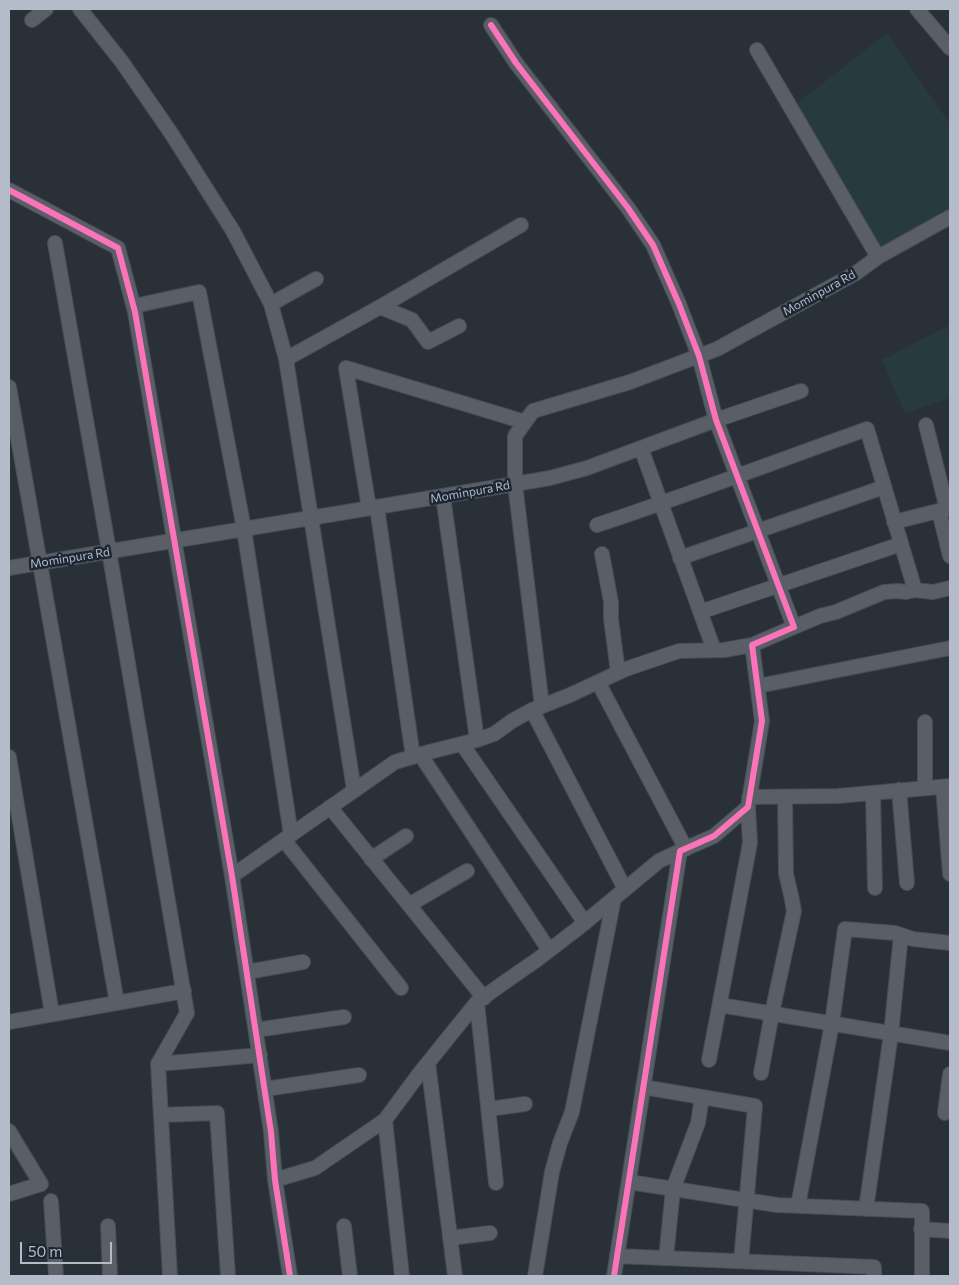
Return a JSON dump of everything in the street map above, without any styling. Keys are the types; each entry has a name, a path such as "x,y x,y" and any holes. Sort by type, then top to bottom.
{"street":[{"path":"32,20 46,9"},
{"path":"80,9 122,62 171,133 233,232 271,304 286,359 354,790"},
{"path":"917,9 950,48"},
{"path":"491,25 516,63 628,208 653,245 699,356 716,420 794,627"},
{"path":"757,50 878,257"},
{"path":"9,190 118,248 134,306 232,876 265,1089 275,1180 290,1276"},
{"name":"Mominpura Rd","path":"9,568 515,484 516,436 533,411 630,382 717,349 856,273 878,257 950,217"},
{"path":"286,359 521,225"},
{"path":"55,243 187,1013 158,1064 170,1276"},
{"path":"271,304 316,279"},
{"path":"134,306 199,292 244,529 288,838 400,988"},
{"path":"380,307 412,320 428,342 458,326"},
{"path":"525,422 346,368 373,508 416,755 549,950"},
{"path":"9,387 117,1003"},
{"path":"535,1276 552,1172 560,1143 572,1112 619,894 537,708 515,484 550,478 587,468 801,391"},
{"path":"926,425 946,509 950,556"},
{"path":"597,526 867,429 915,590"},
{"path":"641,448 714,650"},
{"path":"680,558 884,487"},
{"path":"443,496 477,740"},
{"path":"894,522 946,509"},
{"path":"700,612 901,544"},
{"path":"602,554 611,602 611,619 618,672"},
{"path":"232,876 395,762 494,734 512,721 537,708 570,695 618,672 680,650 714,650 752,646 820,616 836,612 884,592 915,590 933,592 950,588"},
{"path":"709,1060 750,843 749,802 762,721 752,646"},
{"path":"758,686 950,648"},
{"path":"598,682 683,850 643,1087 614,1276"},
{"path":"925,722 925,788"},
{"path":"462,744 585,923"},
{"path":"9,757 52,1014"},
{"path":"275,1180 315,1168 385,1120 428,1062 480,1000 585,923 659,860 714,836 749,802 785,797 838,796 947,786 950,874"},
{"path":"899,790 907,882"},
{"path":"873,793 875,888"},
{"path":"761,1073 794,911 792,894 786,874 785,797"},
{"path":"330,807 409,905 480,1000 496,1183"},
{"path":"371,858 406,836"},
{"path":"409,905 466,870"},
{"path":"798,1206 832,1024 844,929 894,932 913,939 950,943"},
{"path":"866,1209 891,1034 901,935"},
{"path":"247,972 303,962"},
{"path":"9,1022 184,992"},
{"path":"720,1005 950,1043"},
{"path":"256,1030 344,1017"},
{"path":"158,1064 260,1055"},
{"path":"428,1062 455,1276"},
{"path":"945,1113 950,1074"},
{"path":"265,1089 359,1075"},
{"path":"643,1087 755,1106 741,1261"},
{"path":"666,1258 673,1189 698,1123 702,1097"},
{"path":"489,1109 525,1104"},
{"path":"161,1115 217,1113 228,1276"},
{"path":"385,1120 402,1276"},
{"path":"9,1131 41,1184 9,1194"},
{"path":"629,1182 776,1205 922,1211 922,1276"},
{"path":"51,1201 56,1276"},
{"path":"108,1226 110,1276"},
{"path":"344,1226 350,1276"},
{"path":"922,1229 950,1231"},
{"path":"450,1238 490,1233"},
{"path":"617,1256 741,1261 816,1270 874,1267 874,1276"}],"green space":[{"path":"887,33 948,121 950,128 950,217 878,257 791,108"},
{"path":"950,325 950,403 949,398 905,414 882,360"}],"cycle path":[{"path":"491,25 516,63 628,208 653,245 699,356 716,420 794,627 752,645 762,721 748,807 714,836 680,851 614,1276"},
{"path":"9,190 118,248 135,312 232,876 271,1132 275,1180 290,1276"}]}
